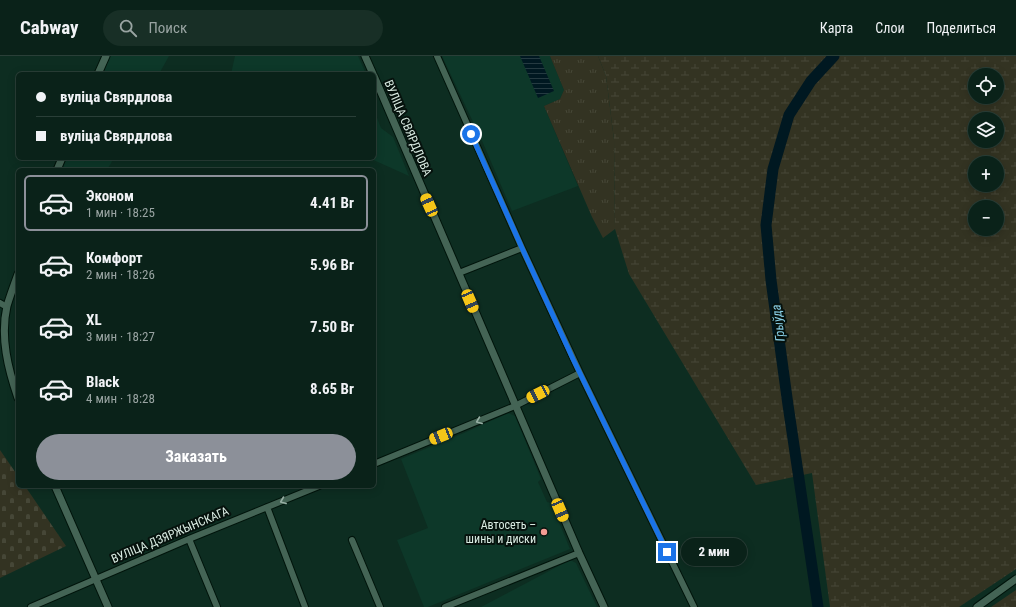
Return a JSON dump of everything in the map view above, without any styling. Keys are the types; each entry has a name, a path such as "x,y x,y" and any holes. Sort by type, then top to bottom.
{"street":[{"path":"99,72 106,56"},
{"name":"ВУЛІЦА СВЯРДЛОВА","path":"365,56 372,72"},
{"path":"437,56 522,248 580,373 694,607"},
{"name":"ВУЛІЦА СВЯРДЛОВА","path":"376,82 515,406 604,607"},
{"path":"459,273 522,248"},
{"path":"16,280 7,308 4,334 6,358 16,391"},
{"path":"0,303 7,308"},
{"path":"376,463 515,406 580,373"},
{"path":"56,488 108,607"},
{"name":"ВУЛІЦА ДЗЯРЖЫНСКАГА","path":"31,607 189,539 315,488"},
{"path":"268,507 305,607"},
{"path":"189,539 217,607"},
{"path":"352,540 380,607"},
{"path":"445,607 579,553"},
{"path":"977,607 1016,579"}],"shaded area":[{"path":"110,56 169,56 160,72 103,72"},
{"path":"235,56 358,56 365,72 231,72"},
{"path":"442,56 550,56 564,90 560,99 544,106 578,186 512,211 483,143"},
{"path":"376,115 381,128 393,137 409,176 373,160 376,160"},
{"path":"65,160 113,160 108,168 62,168"},
{"path":"508,413 515,416 541,479 538,482 547,502 551,503 570,549 428,607 424,607 397,540 428,528 401,459"},
{"path":"570,560 576,563 597,607 481,607"}],"green space":[{"path":"550,56 598,56 606,76 614,140 615,229 603,238 592,217 544,106 560,99 564,90"},
{"path":"598,56 1016,56 1016,569 959,607 830,607 812,473 756,485 629,274 615,229 614,140 606,76"},
{"path":"0,450 16,473 16,488 26,488 66,546 0,578"},
{"path":"1016,590 1016,607 991,607"}],"water":[{"path":"520,56 539,56 554,91 538,98"}],"waterway":[{"name":"Грыўда","path":"818,607 788,405 771,280 766,225 773,169 789,115 811,81 834,56"}],"place":[{"name":"Автосеть – шины и диски","path":"544,532"}],"route":[{"path":"471,134 573,359 667,552"}]}
